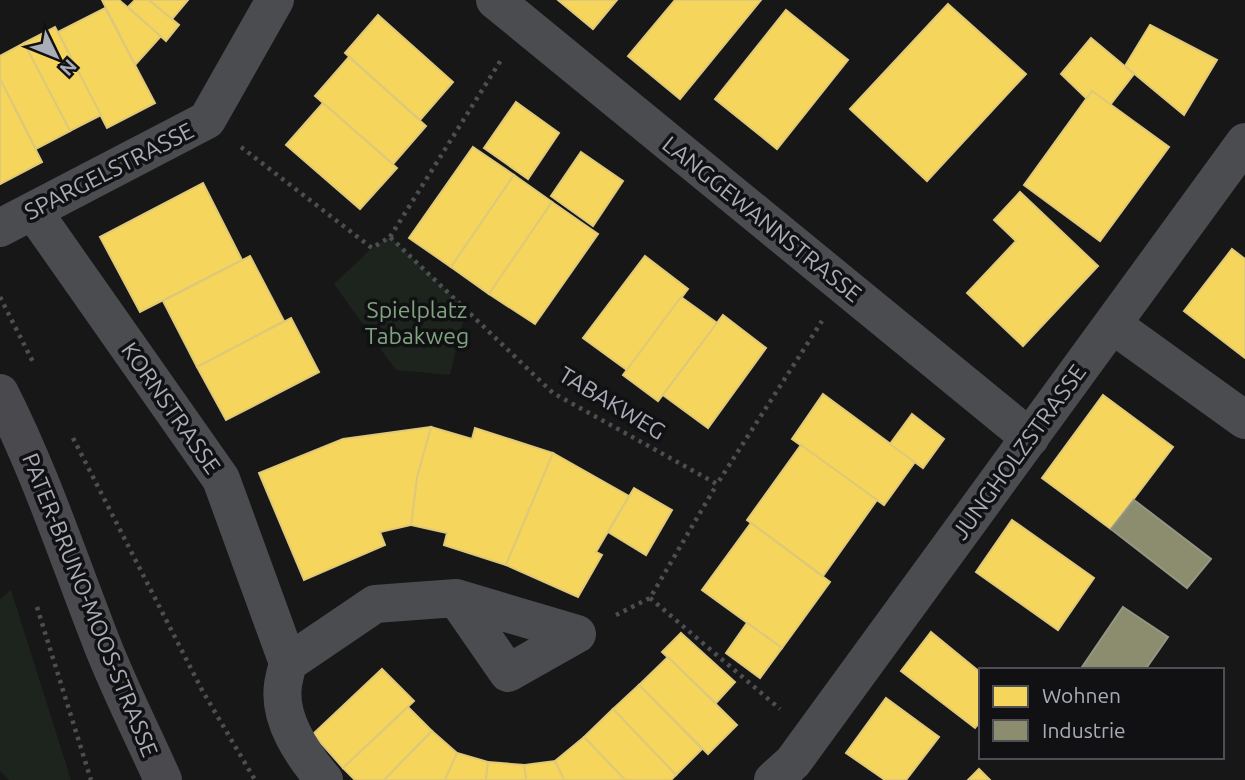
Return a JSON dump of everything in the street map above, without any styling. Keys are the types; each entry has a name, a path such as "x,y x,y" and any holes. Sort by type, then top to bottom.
{"main road":[{"name":"PATER-BRUNO-MOOS-STRASSE","path":"0,393 55,518 103,647 163,780"}],"street":[{"name":"SPARGELSTRASSE","path":"16,220 207,120 275,0"},
{"name":"LANGGEWANNSTRASSE","path":"495,0 1030,438"},
{"name":"JUNGHOLZSTRASSE","path":"797,764 1245,142"},
{"name":"KORNSTRASSE","path":"16,220 221,479 288,663"},
{"path":"1113,325 1245,420"},
{"path":"456,598 509,673 577,634"},
{"path":"324,780 300,747 285,716 282,687 288,663 375,604 456,598 577,634"}],"path":[{"path":"207,120 372,248 390,237 525,24"},
{"name":"TABAKWEG","path":"390,237 554,393 717,484"},
{"path":"577,634 650,598 717,484 845,286"},
{"path":"0,298 37,368"},
{"path":"69,430 202,690 255,780"},
{"path":"34,595 91,780"},
{"path":"650,598 797,764"}],"green space":[{"name":"Spielplatz Tabakweg","path":"390,237 466,309 450,375 396,370 334,284 372,248"},
{"path":"11,590 71,780 9,780 0,771 0,599"}],"building: Wohnen":[{"path":"102,0 119,0 161,36 135,65"},
{"path":"135,0 149,0 179,25 166,41 128,7"},
{"path":"149,0 188,0 172,19"},
{"path":"558,0 617,0 593,29"},
{"path":"675,0 761,0 680,99 628,56"},
{"path":"948,4 1026,74 927,181 850,109"},
{"path":"105,8 155,103 107,128 58,32"},
{"path":"786,10 848,60 777,149 715,99"},
{"path":"378,15 453,82 420,120 345,53"},
{"path":"1150,25 1217,60 1184,115 1125,66"},
{"path":"55,27 101,115 70,131 24,43"},
{"path":"1091,38 1134,74 1110,105 1092,91 1087,99 1061,74"},
{"path":"24,43 70,131 36,149 0,79 0,56"},
{"path":"349,57 426,126 393,164 315,96"},
{"path":"0,79 42,162 0,184"},
{"path":"1092,91 1169,147 1100,241 1024,185"},
{"path":"516,102 559,133 528,179 484,148"},
{"path":"323,103 397,168 360,209 286,145"},
{"path":"473,147 514,175 451,267 409,238"},
{"path":"581,152 623,181 593,226 551,196"},
{"path":"514,175 552,202 489,294 451,267"},
{"path":"203,183 242,260 140,312 100,237"},
{"path":"1020,192 1098,266 1023,346 967,293 1016,241 994,220"},
{"path":"552,202 598,234 535,324 489,294"},
{"path":"1232,249 1245,259 1245,358 1184,311"},
{"path":"250,256 284,321 197,367 163,301"},
{"path":"645,256 688,289 627,370 583,338"},
{"path":"681,297 717,323 658,401 623,375"},
{"path":"723,315 766,348 708,428 663,395"},
{"path":"291,318 319,372 226,420 197,367"},
{"path":"823,394 915,462 884,505 792,439"},
{"path":"1103,395 1173,447 1111,529 1042,478"},
{"path":"912,414 944,439 923,468 890,444"},
{"path":"431,427 472,439 475,428 553,453 506,565 444,545 447,533 411,525 417,477"},
{"path":"431,427 417,477 411,525 380,532 385,545 304,580 259,473 343,439"},
{"path":"801,445 877,500 823,576 747,520"},
{"path":"553,453 629,496 596,552 602,555 578,597 506,565"},
{"path":"634,488 672,510 646,555 608,532"},
{"path":"1012,520 1094,578 1058,630 976,572"},
{"path":"751,523 830,582 782,648 702,590"},
{"path":"747,623 782,648 760,678 726,653"},
{"path":"931,632 979,671 979,723 975,728 901,671"},
{"path":"681,633 735,682 716,703 662,652"},
{"path":"668,657 737,725 708,754 639,685"},
{"path":"382,669 414,701 343,768 313,734"},
{"path":"639,685 702,749 676,775 613,709"},
{"path":"886,698 939,737 906,780 885,780 846,753"},
{"path":"408,707 432,731 384,780 355,780 343,768"},
{"path":"613,709 676,775 671,780 625,780 584,737"},
{"path":"432,731 457,753 445,780 384,780"},
{"path":"584,737 625,780 564,780 555,761"},
{"path":"457,753 488,762 486,780 445,780"},
{"path":"555,761 564,780 526,780 524,765"},
{"path":"488,762 524,765 526,780 486,780"},
{"path":"979,769 990,780 968,780"}],"building: Industrie":[{"path":"1134,500 1211,559 1187,588 1111,529"},
{"path":"1123,607 1168,637 1146,668 1081,668"}]}
